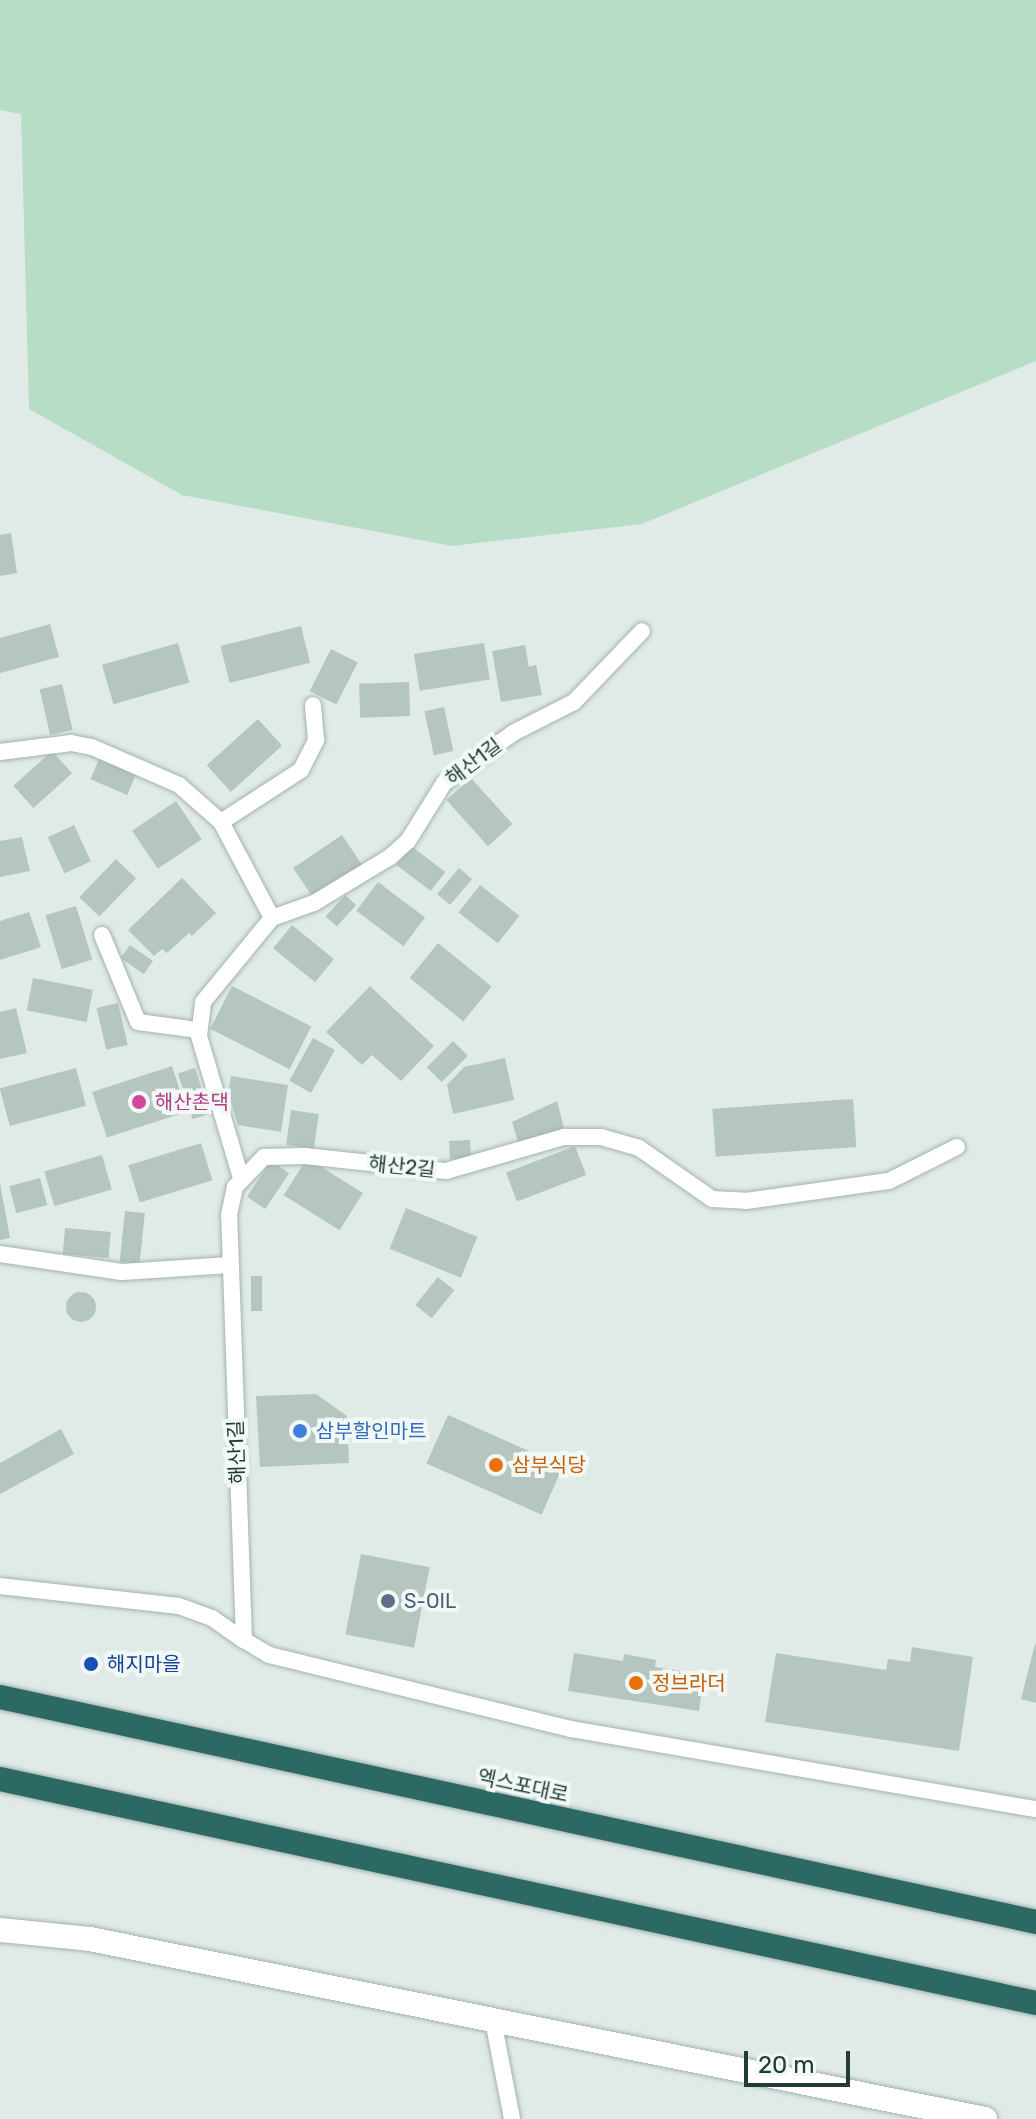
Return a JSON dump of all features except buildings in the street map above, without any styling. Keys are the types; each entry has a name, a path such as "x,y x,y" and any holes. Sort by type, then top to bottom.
{"highway":[{"name":"엑스포대로","path":"0,1697 1036,1922"},
{"path":"0,1779 1036,2003"}],"street":[{"path":"0,1930 90,1939 985,2119"}],"lane":[{"name":"해산1길","path":"272,918 314,903 390,857 408,841 444,783 513,733 574,702 642,631"},
{"path":"221,822 301,770 318,729 313,705"},
{"path":"0,752 71,743 92,747 179,785 221,822 272,918 203,1002 198,1030 241,1178 229,1215 230,1265 122,1272 0,1254"},
{"path":"102,935 138,1022 198,1030"},
{"name":"해산2길","path":"241,1178 254,1163 276,1156 446,1171 564,1137 601,1137 639,1148 712,1199 746,1201 889,1181 957,1147"},
{"name":"해산1길","path":"230,1265 244,1640"},
{"path":"0,1586 179,1606 212,1618 269,1655 571,1729 1036,1809"},
{"path":"493,2020 512,2119"}],"green space":[{"path":"0,0 1036,0 1036,361 642,524 452,546 182,495 29,409 21,114 0,110"}],"place":[{"name":"해산촌댁","path":"139,1102"},
{"name":"삼부할인마트","path":"300,1431"},
{"name":"삼부식당","path":"496,1465"},
{"name":"S-OIL","path":"388,1601"},
{"name":"해지마을","path":"91,1664"},
{"name":"정브라더","path":"636,1683"}]}
